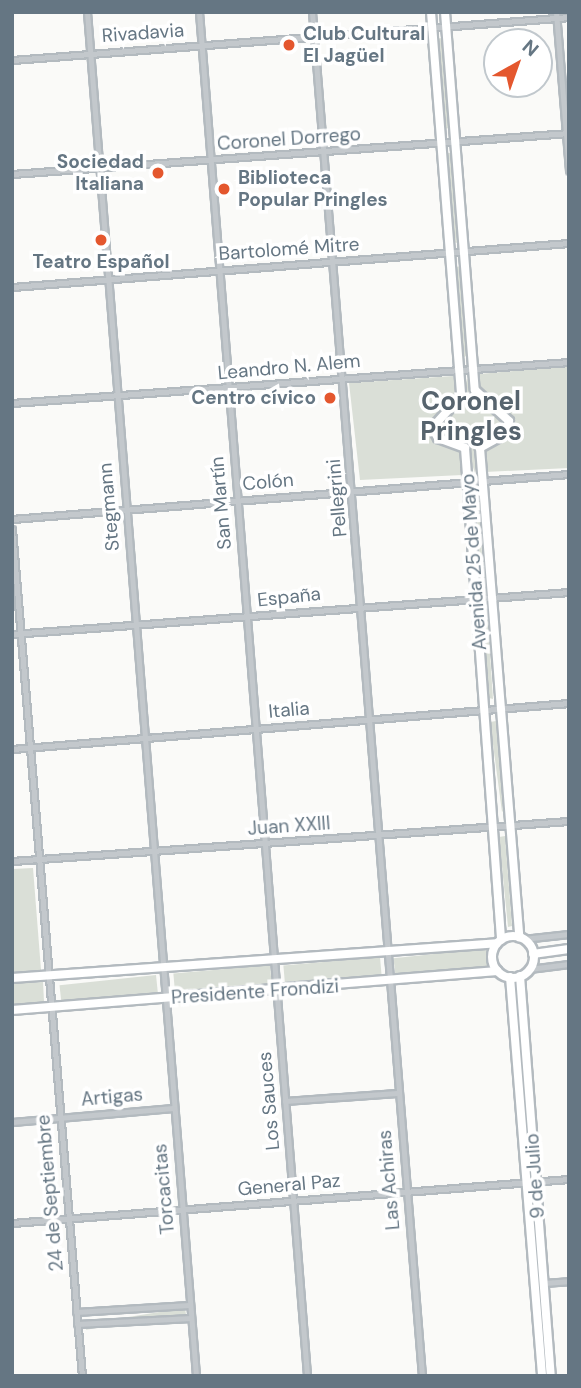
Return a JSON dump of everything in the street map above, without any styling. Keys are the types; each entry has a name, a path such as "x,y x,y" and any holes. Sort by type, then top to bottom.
{"main road":[{"name":"Avenida 25 de Mayo","path":"431,12 461,399 432,428 441,440 463,444 485,710 499,941"},
{"name":"Avenida 25 de Mayo","path":"445,12 477,396 509,421 505,434 482,444 482,481 509,825 521,938"},
{"path":"521,938 533,954 530,969 520,976 510,977 497,971 492,960 499,941 521,938"},
{"name":"Presidente Frondizi","path":"12,978 386,952 499,941"},
{"path":"533,954 569,949"},
{"name":"Presidente Frondizi","path":"12,1010 276,991 497,971"},
{"name":"9 de Julio","path":"520,976 551,1376"},
{"name":"9 de Julio","path":"510,977 542,1376"},
{"path":"518,1081 528,1080"}],"street":[{"name":"Stegmann","path":"87,12 164,999"},
{"name":"San Martín","path":"199,12 276,991"},
{"name":"Pellegrini","path":"312,12 353,491 389,981"},
{"name":"Rivadavia","path":"12,60 446,27 556,15 569,17"},
{"path":"556,15 569,170"},
{"name":"Coronel Dorrego","path":"12,174 567,133"},
{"name":"Bartolomé Mitre","path":"12,287 569,243"},
{"name":"Leandro N. Alem","path":"12,404 228,388 343,376 460,371 569,362"},
{"name":"Colón","path":"12,519 569,474"},
{"name":"24 de Septiembre","path":"12,529 82,1376"},
{"name":"España","path":"12,634 247,618 362,605 569,592"},
{"name":"Italia","path":"12,748 569,703"},
{"name":"Juan XXIII","path":"12,861 569,821"},
{"path":"521,938 569,934"},
{"path":"530,969 569,964"},
{"name":"Las Achiras","path":"389,981 422,1376"},
{"name":"Los Sauces","path":"276,991 307,1376"},
{"name":"Torcacitas","path":"164,999 196,1376"},
{"path":"285,1101 397,1093"},
{"name":"Artigas","path":"12,1122 173,1108"},
{"name":"General Paz","path":"12,1223 569,1179"},
{"path":"533,1283 569,1282"},
{"path":"76,1312 190,1305"},
{"path":"77,1324 191,1318"}],"shaded area":[{"path":"442,38 449,128 445,129 436,39"},
{"path":"446,153 451,153 457,243 453,242"},
{"path":"461,266 468,355 464,357 455,267"},
{"path":"569,366 569,468 485,472 484,448 507,436 513,423 505,410 479,395 479,374"},
{"path":"453,376 459,395 429,425 436,441 462,449 462,475 360,480 349,383"},
{"path":"467,378 476,398 507,420 501,434 479,444 475,473 464,441 441,437 435,428 462,402"},
{"path":"472,494 478,494 484,584 480,583"},
{"path":"482,608 487,608 493,699 489,698"},
{"path":"496,721 503,811 502,812 490,722"},
{"path":"505,836 512,926 508,927 499,837"},
{"path":"33,868 41,970 12,972 12,869"},
{"path":"490,948 492,968 396,978 394,958"},
{"path":"380,957 382,978 285,986 283,965"},
{"path":"270,965 272,986 175,994 173,973"},
{"path":"156,975 158,995 62,1005 60,985"},
{"path":"43,982 44,1003 13,1005 12,984"},
{"path":"185,1308 186,1314 86,1330 85,1324"}],"place":[{"name":"Club Cultural El Jagüel","path":"289,45"},
{"name":"Sociedad Italiana","path":"158,173"},
{"name":"Biblioteca Popular Pringles","path":"224,189"},
{"name":"Teatro Español","path":"101,240"},
{"name":"Centro cívico","path":"330,398"}],"district":[{"name":"Coronel Pringles","path":"471,417"}]}
